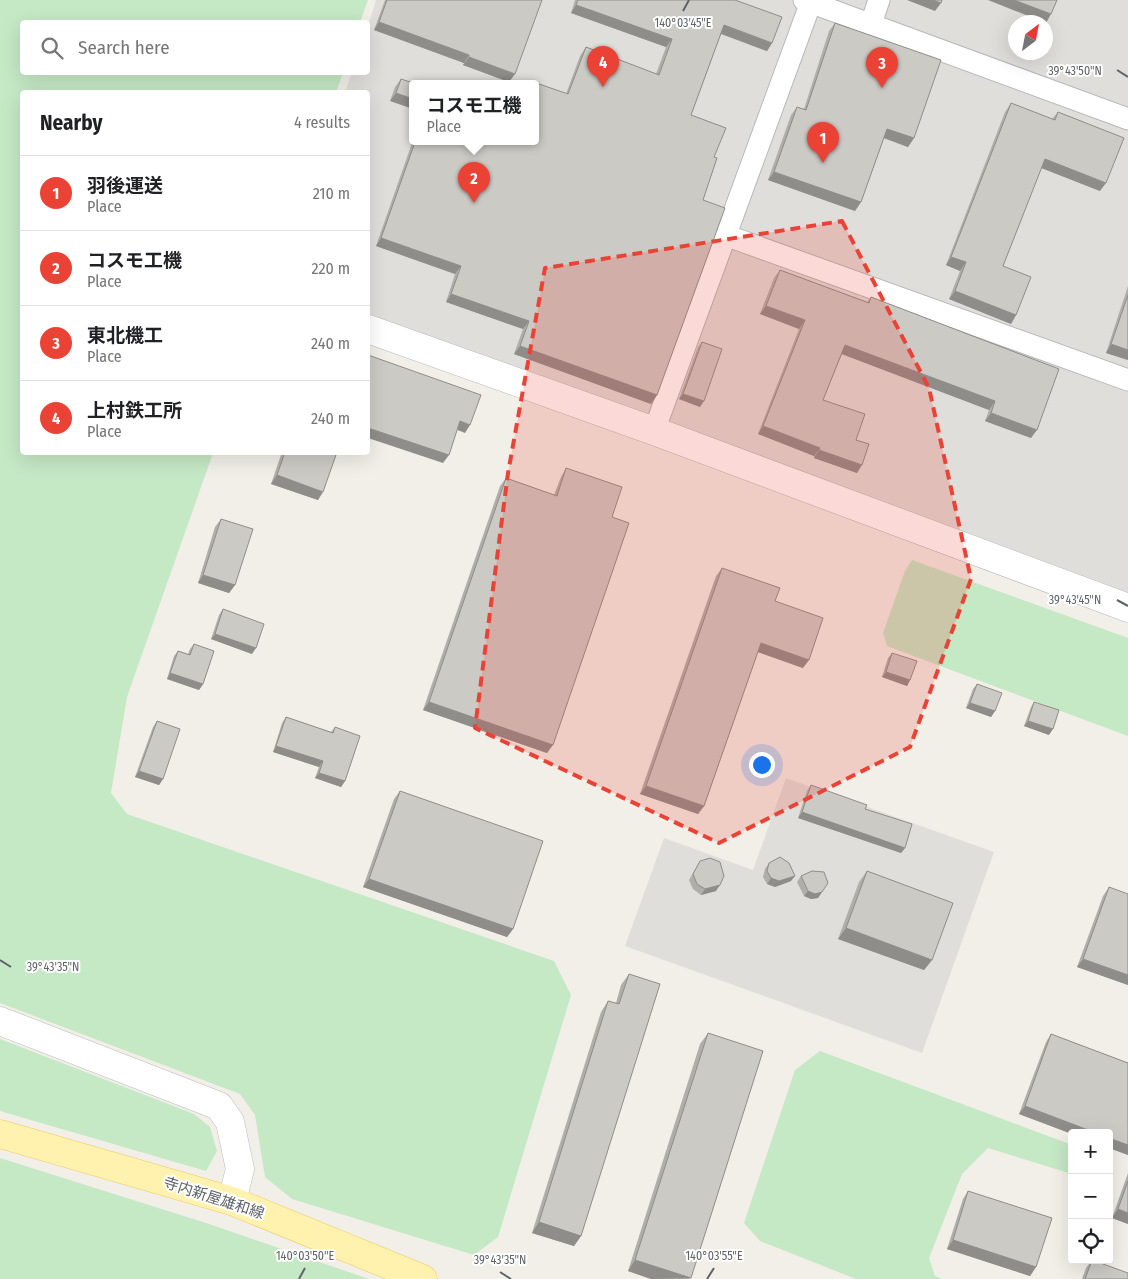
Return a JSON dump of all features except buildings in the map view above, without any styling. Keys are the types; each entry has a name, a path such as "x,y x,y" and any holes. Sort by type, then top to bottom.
{"main road":[{"name":"寺内新屋雄和線","path":"0,1134 232,1201 423,1279"}],"street":[{"path":"871,24 879,0"},
{"path":"654,431 808,1 1128,118"},
{"path":"725,235 1128,380"},
{"path":"370,330 654,431 1128,608"},
{"path":"0,1021 218,1106 230,1122 240,1169 232,1201"}],"highlighted area":[{"path":"842,221 929,388 971,579 910,747 719,843 475,728 508,473 545,268"}],"shaded area":[{"path":"376,0 1128,0 1128,601 370,321 370,90 346,90 351,75 370,75 370,20"},
{"path":"786,778 994,852 922,1053 625,946 664,838 753,870"}],"green space":[{"path":"0,0 368,0 361,20 20,20 20,75 342,75 337,90 20,90 20,455 212,455 127,697 111,793 127,814 554,961 571,995 498,1237 474,1255 292,1199 265,1177 255,1115 240,1094 0,1003"},
{"path":"912,560 1128,638 1128,736 887,646 883,633 905,571"},
{"path":"0,1039 194,1114 210,1127 217,1151 206,1171 0,1111"},
{"path":"820,1051 1068,1144 1068,1173 988,1148 962,1174 929,1258 935,1276 942,1279 856,1279 760,1241 744,1223 795,1070"},
{"path":"0,1158 206,1223 369,1279 0,1279"}],"place":[{"name":"上村鉄工所","path":"603,87"},
{"name":"東北機工","path":"882,88"},
{"name":"羽後運送","path":"823,163"},
{"name":"コスモ工機","path":"474,203"}]}
